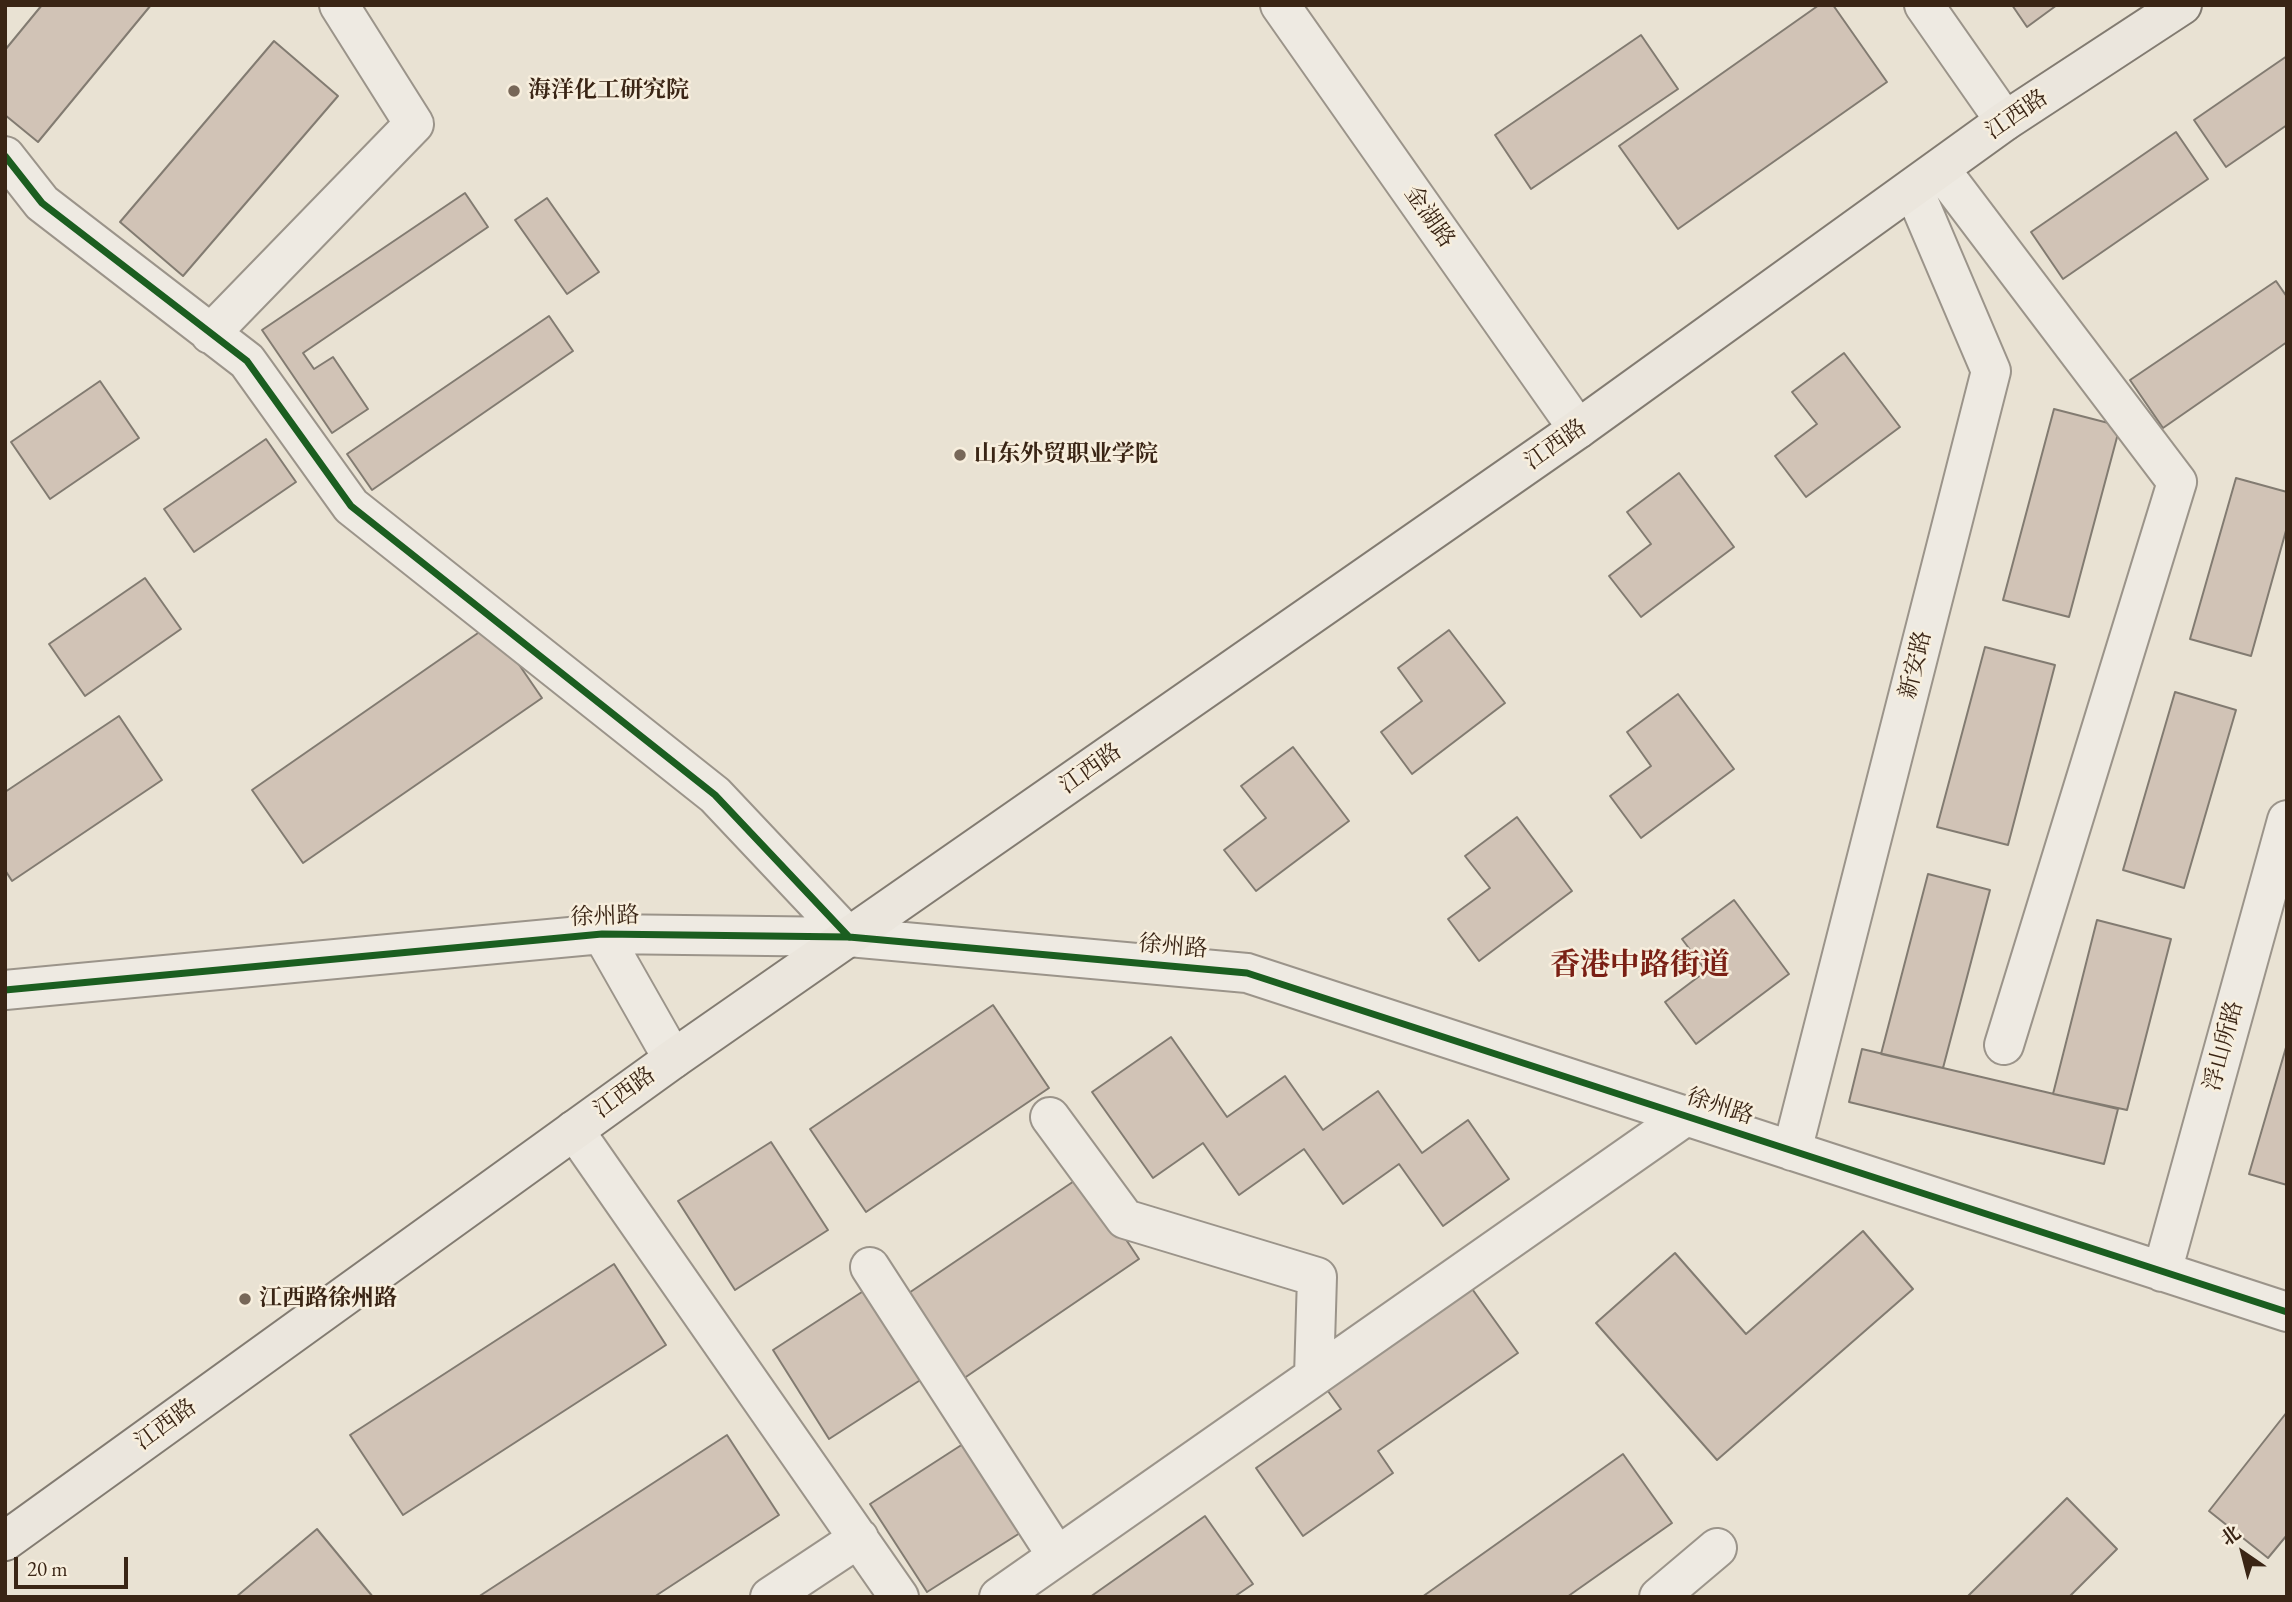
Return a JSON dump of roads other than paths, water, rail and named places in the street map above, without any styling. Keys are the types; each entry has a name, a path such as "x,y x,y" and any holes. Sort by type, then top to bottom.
{"main road":[{"name":"江西路","path":"5,1541 673,1059 1578,429 2005,121 2182,5"}],"street":[{"path":"211,334 414,124 339,5"},
{"name":"金湖路","path":"1280,5 1578,429"},
{"path":"1924,5 2005,121"},
{"path":"5,156 42,203 247,361 351,506 715,795 849,937"},
{"path":"1926,178 2177,482 2004,1045"},
{"name":"新安路","path":"1792,1151 1991,371 1926,178"},
{"name":"浮山所路","path":"2162,1272 2287,820"},
{"path":"602,934 673,1059"},
{"name":"徐州路","path":"5,990 602,934 849,937 1247,973 2287,1312"},
{"path":"999,1597 1686,1116"},
{"path":"1050,1117 1125,1219 1317,1277 1314,1376"},
{"path":"574,1130 900,1597"},
{"path":"870,1267 1057,1556"},
{"path":"770,1597 859,1538"},
{"path":"1659,1597 1717,1548"}],"place":[{"name":"海洋化工研究院","path":"514,91"},
{"name":"山东外贸职业学院","path":"960,455"},
{"name":"江西路徐州路","path":"245,1299"}],"district":[{"name":"香港中路街道","path":"1640,966"}]}
